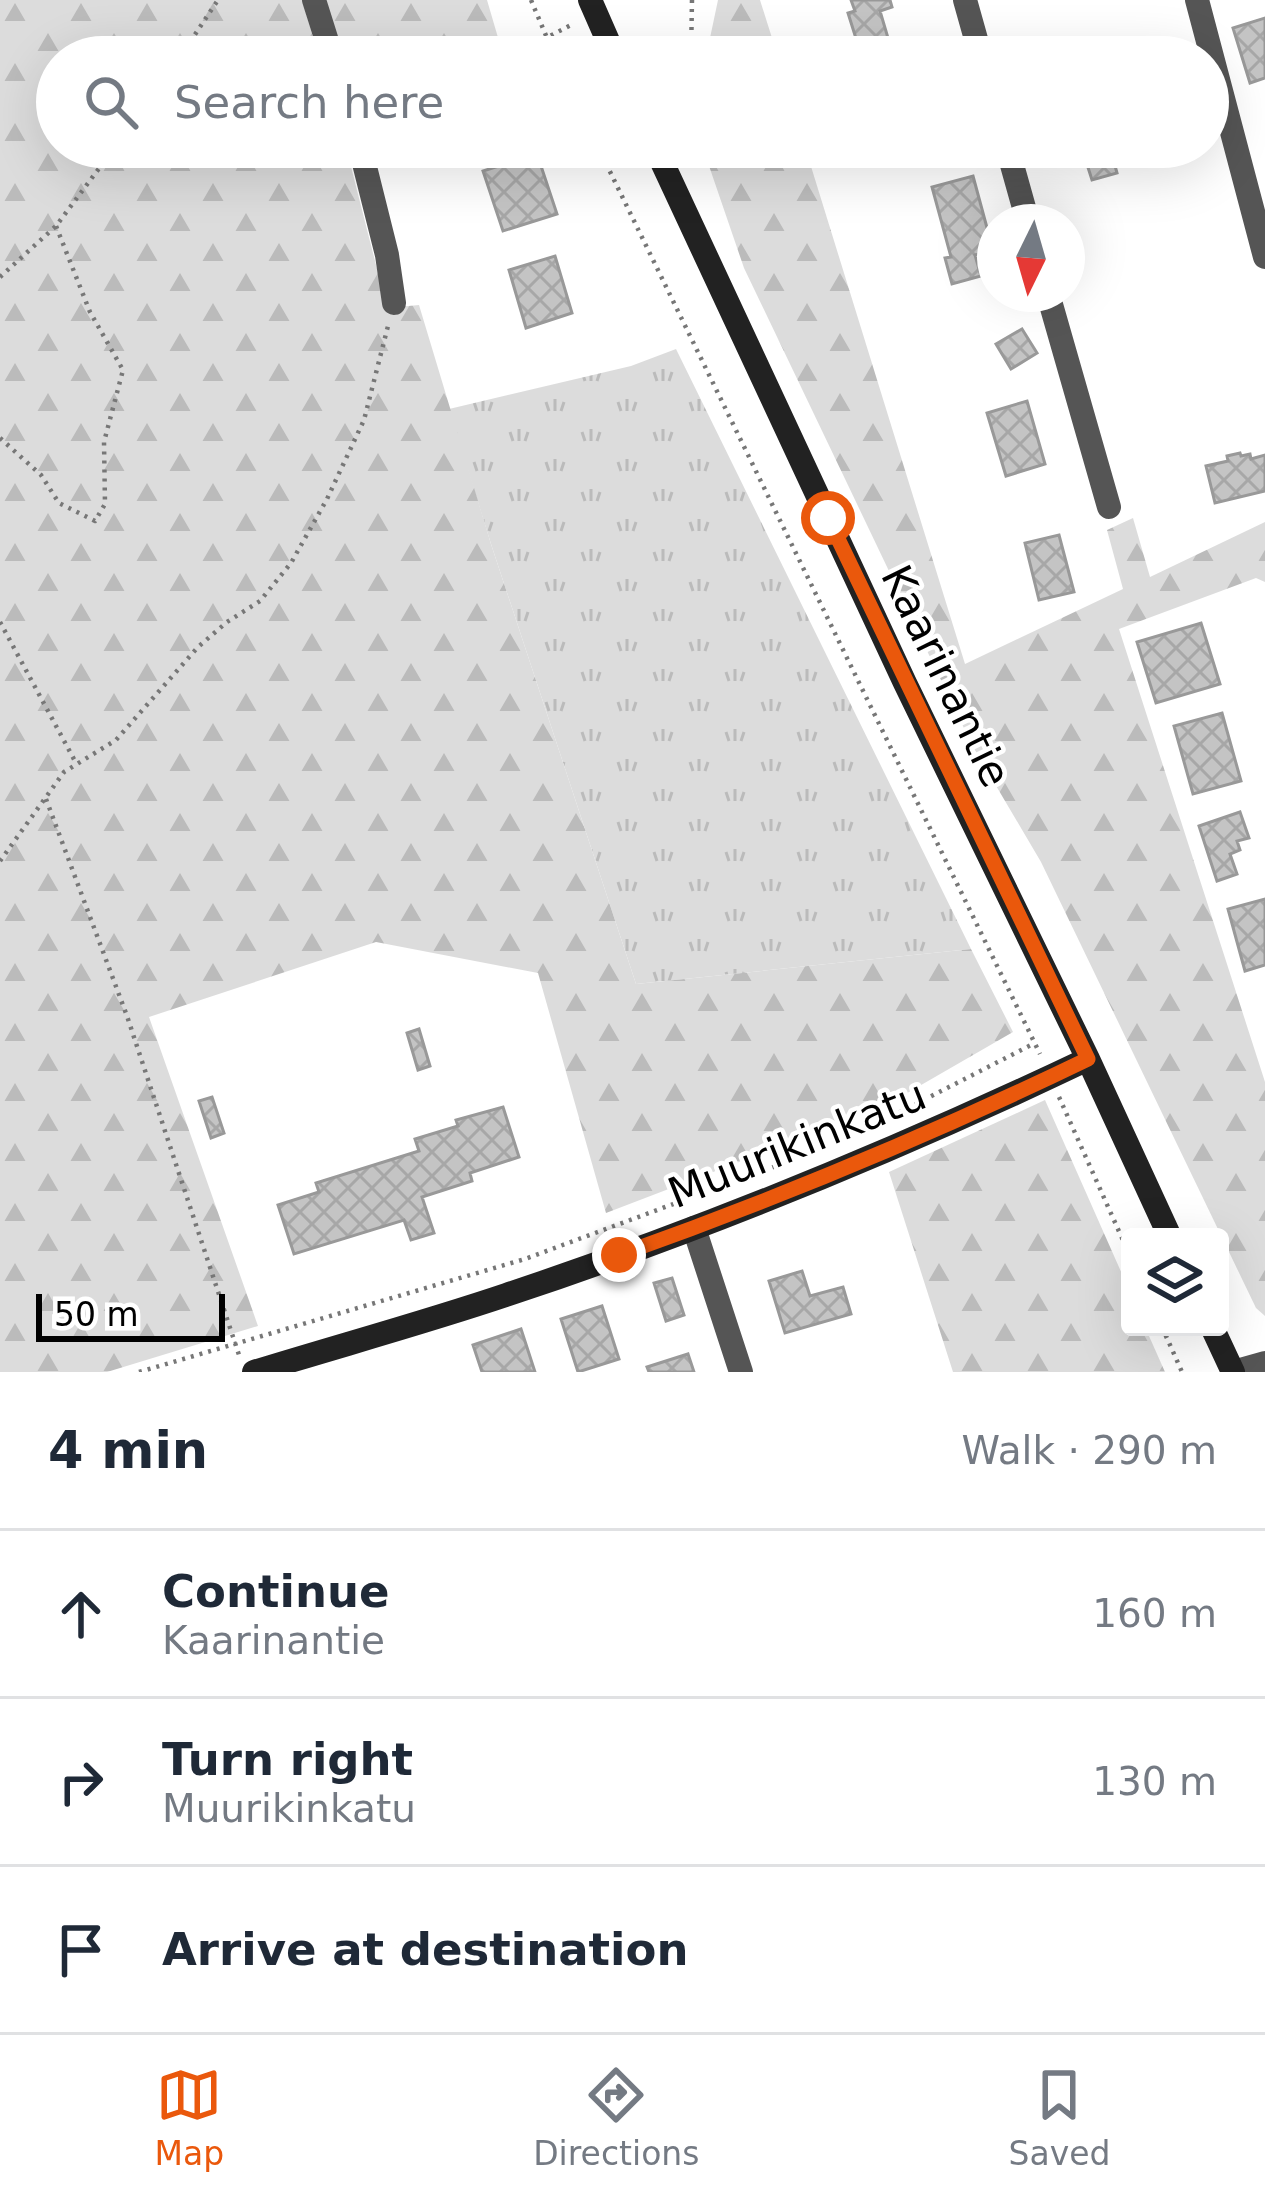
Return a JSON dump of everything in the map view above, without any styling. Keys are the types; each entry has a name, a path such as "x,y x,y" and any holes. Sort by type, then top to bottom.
{"main road":[{"path":"590,0 606,36"},
{"name":"Kaarinantie","path":"665,168 1166,1228"},
{"name":"Muurikinkatu","path":"247,1365 506,1295 694,1228 893,1149 1088,1059"},
{"path":"1216,1336 1233,1372"}],"street":[{"path":"314,0 325,36"},
{"path":"965,0 975,36"},
{"path":"1197,0 1207,36"},
{"path":"1229,121 1265,257"},
{"path":"365,168 394,302"},
{"path":"1013,168 1023,204"},
{"path":"1053,312 1109,507"},
{"path":"694,1228 741,1372"},
{"path":"1233,1372 1265,1363"}],"path":[{"path":"194,36 218,0"},
{"path":"531,0 544,36"},
{"path":"691,36 692,0"},
{"path":"549,36 573,24"},
{"path":"0,277 56,226 99,168"},
{"path":"608,168 1035,1043 1121,1236"},
{"path":"0,438 40,475 59,503 95,521 106,504 104,442 123,370 90,312 56,226"},
{"path":"0,861 54,783 76,763 116,740 198,647 260,601 290,563 327,500 364,420 394,302"},
{"path":"0,622 76,763"},
{"path":"45,796 127,1016 247,1365"},
{"path":"852,1136 1035,1043"},
{"path":"139,1372 525,1259 789,1162"},
{"path":"1166,1336 1182,1372"}],"green space":[{"path":"0,0 302,0 313,36 36,36 36,168 351,168 387,308 419,305 491,544 636,984 971,949 1013,1032 883,1107 606,1213 538,973 376,942 149,1017 258,1326 107,1372 0,1372"},
{"path":"325,0 487,0 498,36 336,36"},
{"path":"718,0 760,0 771,36 710,36"},
{"path":"710,168 811,168 965,664 1123,589 1107,530 1133,518 1150,577 1265,522 1265,582 1256,578 1119,629 1265,1082 1265,1316 1256,1308 1229,1252 1229,1228 1217,1228 1041,862 972,745 744,268"},
{"path":"676,349 971,949 636,984 449,409 631,366"},
{"path":"1045,1100 1121,1272 1121,1336 1149,1336 1165,1372 953,1372 889,1172"}],"building":[{"path":"851,0 890,0 892,7 880,11 887,36 855,36 848,13 855,11"},
{"path":"1265,18 1265,78 1250,83 1233,28"},
{"path":"542,168 557,214 503,231 483,171"},
{"path":"1088,168 1116,168 1117,173 1092,180"},
{"path":"973,176 981,204 977,277 952,284 945,258 951,257 932,187"},
{"path":"555,256 572,313 526,328 509,270"},
{"path":"1022,329 1037,353 1011,369 996,344"},
{"path":"1027,401 1045,464 1006,476 987,413"},
{"path":"1250,454 1251,459 1265,455 1265,491 1215,503 1206,466"},
{"path":"1059,535 1074,592 1039,600 1025,543"},
{"path":"1201,623 1220,684 1156,703 1137,642"},
{"path":"1222,713 1241,781 1193,794 1174,726"},
{"path":"1240,812 1249,838 1237,841 1240,850 1230,854 1237,874 1217,881 1199,826"},
{"path":"1265,899 1265,965 1245,971 1228,909"},
{"path":"419,1029 430,1066 418,1070 407,1033"},
{"path":"212,1097 224,1133 211,1138 199,1101"},
{"path":"503,1107 519,1157 470,1173 472,1181 422,1197 434,1233 411,1240 404,1220 294,1254 278,1205 319,1192 316,1183 419,1151 415,1139 458,1126 456,1120"},
{"path":"802,1271 810,1296 843,1287 851,1314 785,1333 769,1281"},
{"path":"672,1278 684,1315 666,1321 654,1283"},
{"path":"602,1306 619,1359 578,1372 561,1319"},
{"path":"521,1329 535,1372 482,1372 473,1345"},
{"path":"688,1354 694,1372 649,1372 647,1367"}],"route":[{"path":"619,1255 875,1157 1088,1059 828,518"}]}
